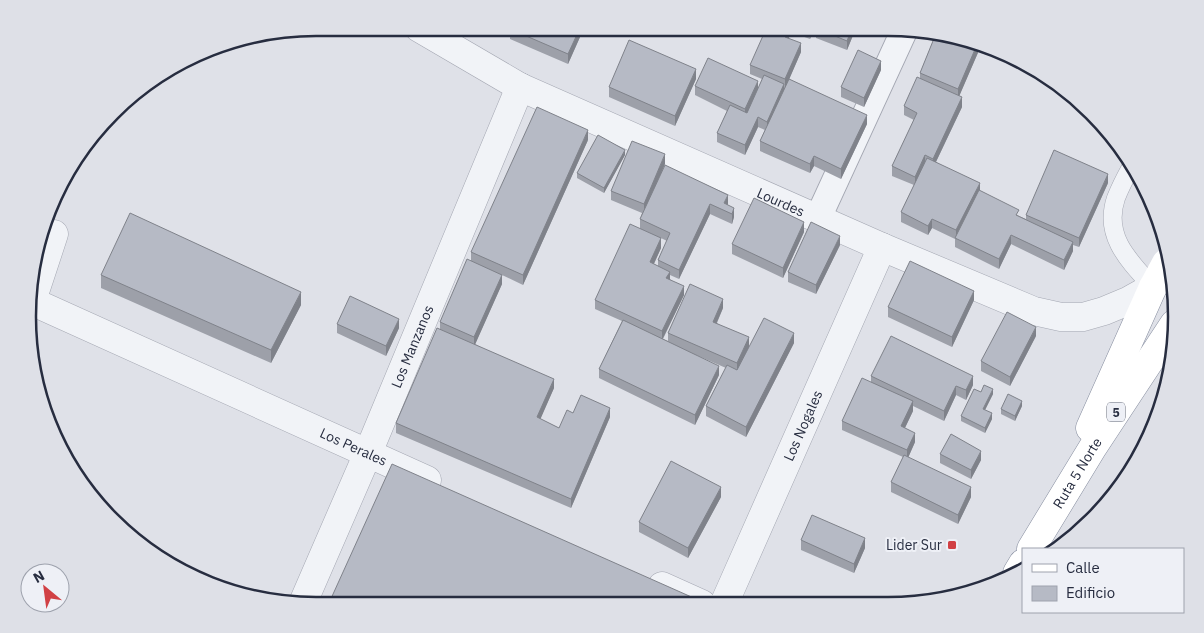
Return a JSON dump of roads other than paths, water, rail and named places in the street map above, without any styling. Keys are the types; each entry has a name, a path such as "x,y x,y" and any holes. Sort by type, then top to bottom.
{"main road":[{"path":"1061,502 1103,398 1163,268"},
{"name":"Ruta 5 Norte","path":"1032,548 1167,335"}],"street":[{"name":"Lourdes","path":"434,36 520,87 882,247 1034,311 1061,317 1083,317 1128,301 1153,287"},
{"path":"818,218 901,37"},
{"name":"Los Manzanos","path":"306,596 368,453 520,87"},
{"path":"39,279 54,234"},
{"name":"Los Nogales","path":"727,597 882,247"},
{"name":"Los Perales","path":"37,303 449,490"},
{"path":"639,575 687,597"}],"lane":[{"path":"1128,173 1116,198 1112,221 1114,233 1118,245 1125,256 1153,287"}],"place":[{"name":"Lider Sur","path":"952,545"}]}
